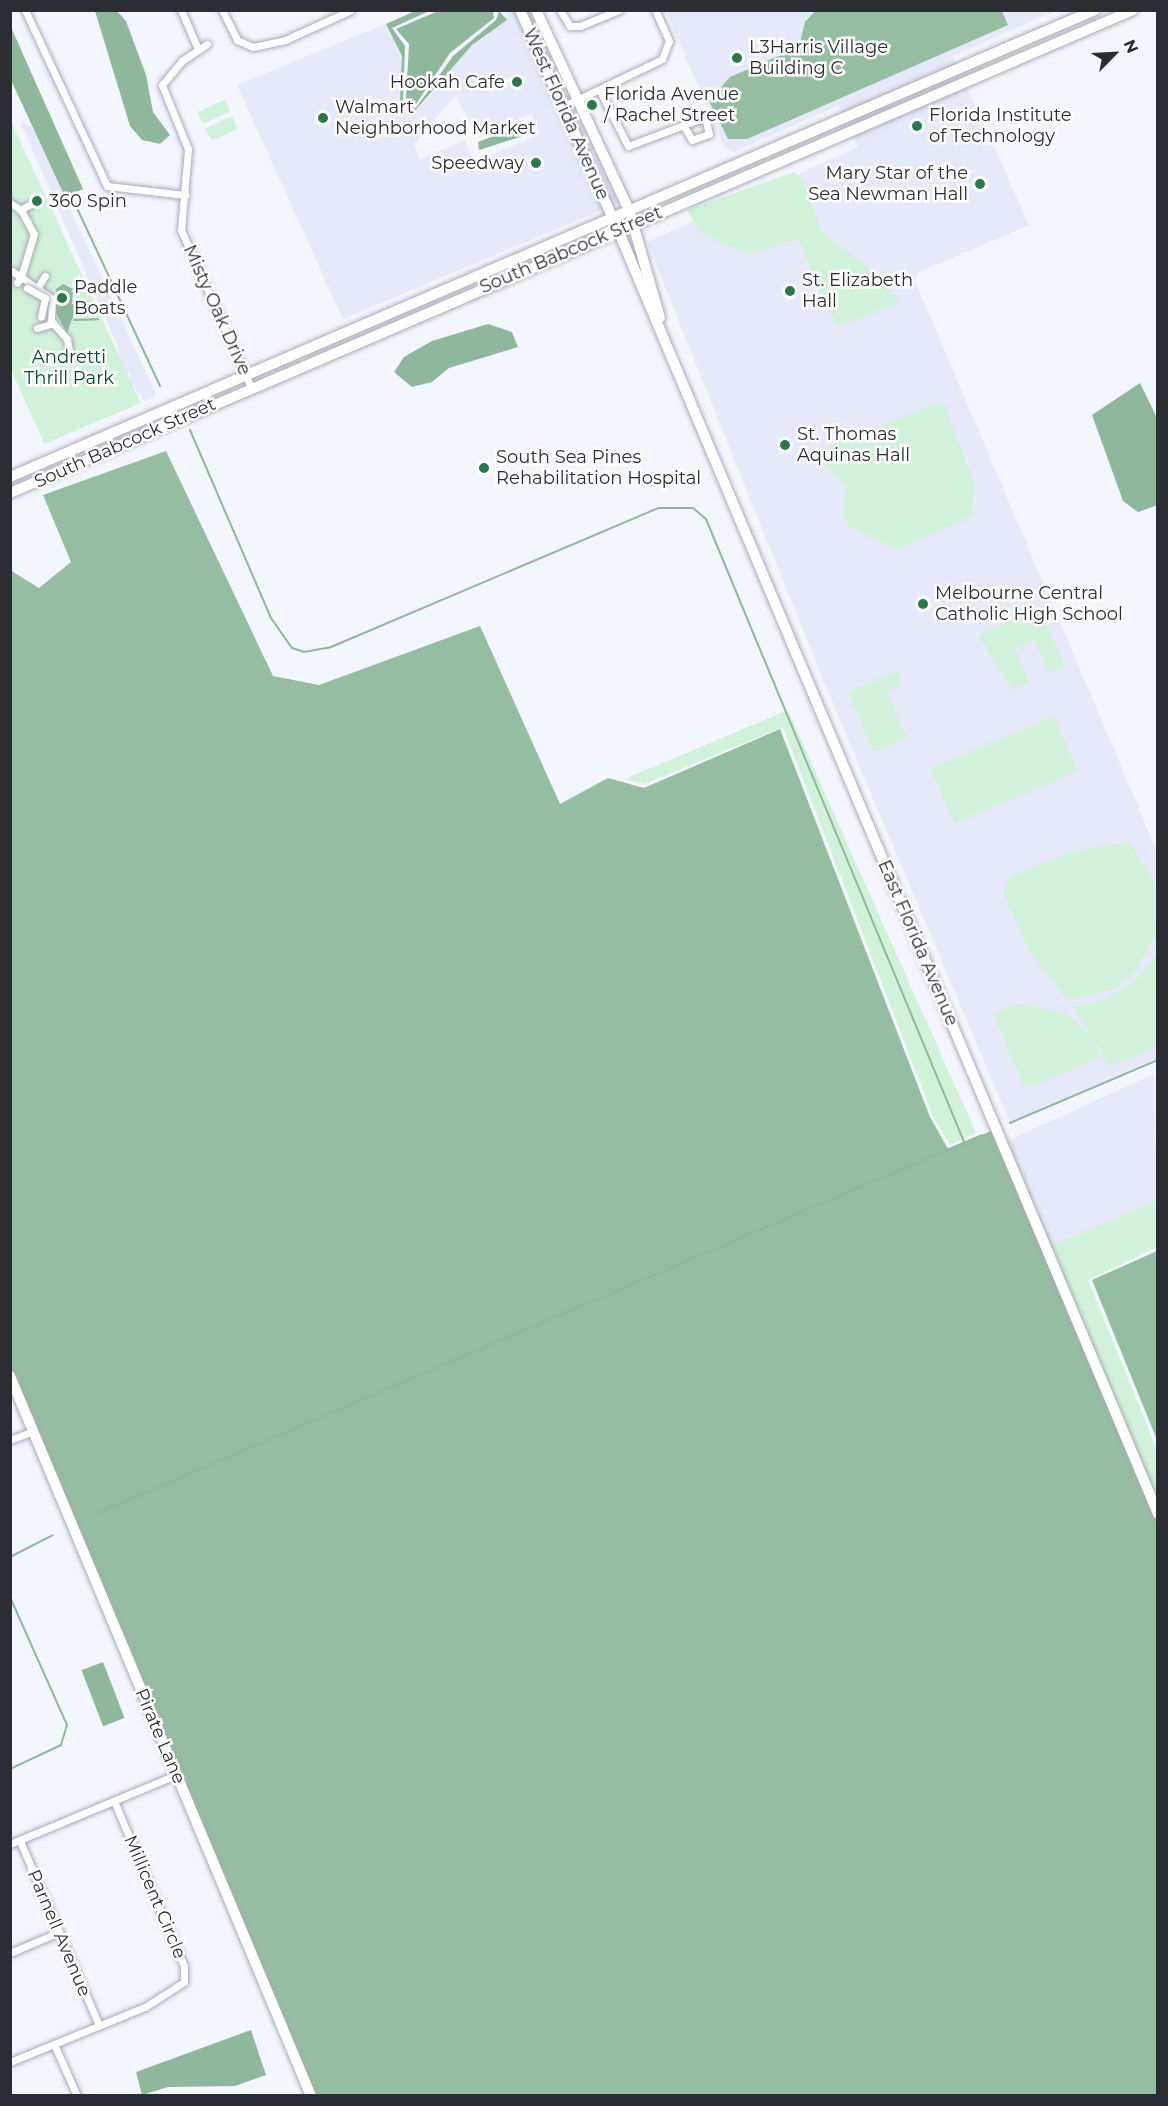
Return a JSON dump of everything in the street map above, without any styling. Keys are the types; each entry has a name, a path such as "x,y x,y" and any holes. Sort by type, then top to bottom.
{"street":[{"path":"25,10 107,186 185,195"},
{"path":"182,10 198,49"},
{"path":"222,10 237,40 254,47 285,40 351,10"},
{"name":"West Florida Avenue","path":"520,10 612,218"},
{"name":"West Florida Avenue","path":"536,10 629,210"},
{"path":"560,10 570,26 580,26 619,10"},
{"path":"562,107 600,91 669,51 655,10"},
{"name":"South Babcock Street","path":"10,477 244,374 1095,10"},
{"name":"South Babcock Street","path":"10,493 251,387 1133,10"},
{"name":"Misty Oak Drive","path":"207,44 198,49 162,85 188,149 181,230 251,387"},
{"path":"600,91 628,146 684,126"},
{"path":"20,210 29,202"},
{"path":"10,203 20,210 34,234 16,282"},
{"name":"East Florida Avenue","path":"629,210 630,224 678,373"},
{"name":"East Florida Avenue","path":"612,218 1158,1514"},
{"path":"12,271 16,282 52,299 53,323 66,336 70,356"},
{"path":"32,289 45,276"},
{"path":"32,289 45,298 41,318"},
{"path":"37,328 53,323"},
{"name":"Pirate Lane","path":"10,1376 311,2096"},
{"path":"10,1440 33,1431"},
{"path":"10,1844 176,1775"},
{"name":"Millicent Circle","path":"10,2062 171,1994 185,1979 114,1801"},
{"name":"Parnell Avenue","path":"20,1841 99,2025"},
{"path":"10,1953 59,1932"},
{"path":"54,2044 77,2096"}],"shaded area":[{"path":"816,10 1002,11 1008,25 747,139 728,139 709,101 730,77 799,47 805,22"},
{"path":"95,11 117,11 126,21 146,75 153,112 170,135 160,144 142,140 130,126"},
{"path":"415,11 429,11 392,28 405,46 403,101 416,108 453,56 496,20 499,11 507,20 472,45 414,112 400,101 402,56 386,24"},
{"path":"438,11 493,11 494,18 450,53 416,104 406,99 409,44 396,29"},
{"path":"504,11 514,11 604,209 343,319 237,85 386,24 402,56 400,101 408,110 420,107 472,45 507,20","holes":["456,95 477,136 531,114 540,134 474,162 465,140 420,159 414,144"]},
{"path":"525,11 537,22 620,202 612,206"},
{"name":"Melbourne Central Catholic High School","path":"666,11 1055,11 953,56 1029,225 917,273 915,281 1157,851 1157,1060 1010,1123 827,690 647,242 858,147 838,106 733,152 725,148"},
{"path":"10,25 83,189 65,197 11,80"},
{"path":"21,123 32,127 156,394 145,401 130,383 130,374 123,374 118,347"},
{"path":"526,124 529,134 479,150 478,142"},
{"path":"63,284 73,289 72,304 79,304 82,313 74,314 67,333 56,313 56,289"},
{"path":"488,324 512,332 518,347 449,368 432,382 412,387 394,372 404,357 432,341"},
{"path":"1140,383 1157,418 1158,505 1138,512 1123,501 1092,415"},
{"path":"166,451 273,676 319,685 480,626 560,804 608,778 644,788 780,729 930,1117 948,1149 996,1129 1157,1514 1157,2095 311,2095 11,1375 10,570 39,588 71,562 43,495"},
{"path":"1154,1074 1157,1200 1053,1245 1007,1141"},
{"path":"1157,1251 1157,1440 1092,1280"},
{"path":"103,1662 125,1718 103,1726 82,1670"},
{"path":"251,2030 266,2075 235,2086 168,2087 142,2095 136,2072"}],"green space":[{"path":"225,100 230,112 202,124 197,112"},
{"path":"232,116 238,129 212,141 206,128"},
{"name":"Andretti Thrill Park","path":"10,119 141,403 44,444 11,369"},
{"path":"794,172 804,181 821,230 888,284 899,303 837,327 798,238 750,255 700,233 687,210"},
{"path":"943,401 975,485 971,517 895,550 849,526 843,512 846,488 824,466 823,448"},
{"path":"1039,608 1065,666 1049,673 1034,640 1015,649 1029,682 1013,690 978,635"},
{"path":"897,671 903,685 887,692 907,738 874,752 848,692"},
{"path":"788,710 976,1133 950,1145 933,1116 783,727 644,784 625,779"},
{"path":"1054,716 1077,771 954,824 931,768"},
{"path":"1129,842 1154,881 1156,935 1134,973 1117,988 1068,1001 1032,955 1003,893 1010,876 1074,851"},
{"path":"1157,953 1157,1047 1110,1067 1073,1007 1103,1000 1135,981"},
{"path":"1019,1004 1064,1012 1088,1032 1101,1057 1031,1087 1023,1084 993,1013"},
{"path":"1006,1141 1053,1245 1157,1200 1157,1247 1088,1280 1157,1450 1157,1501"}],"waterway":[{"path":"70,193 160,386"},
{"path":"74,320 98,319"},
{"path":"190,430 271,618 292,648 304,652 331,647 659,508 693,508 706,519 964,1142"},
{"path":"1010,1123 1158,1060"},
{"path":"97,1513 982,1135"},
{"path":"10,1557 53,1535"},
{"path":"10,1597 67,1725 61,1745 10,1769"}],"place":[{"name":"L3Harris Village Building C","path":"737,58"},
{"name":"Hookah Cafe","path":"517,82"},
{"name":"Florida Avenue / Rachel Street","path":"592,105"},
{"name":"Walmart Neighborhood Market","path":"323,118"},
{"name":"Florida Institute of Technology","path":"917,126"},
{"name":"Speedway","path":"536,163"},
{"name":"Mary Star of the Sea Newman Hall","path":"980,184"},
{"name":"360 Spin","path":"37,201"},
{"name":"St. Elizabeth Hall","path":"790,291"},
{"name":"Paddle Boats","path":"62,298"},
{"name":"St. Thomas Aquinas Hall","path":"785,445"},
{"name":"South Sea Pines Rehabilitation Hospital","path":"484,468"},
{"name":"Melbourne Central Catholic High School","path":"923,604"}]}
